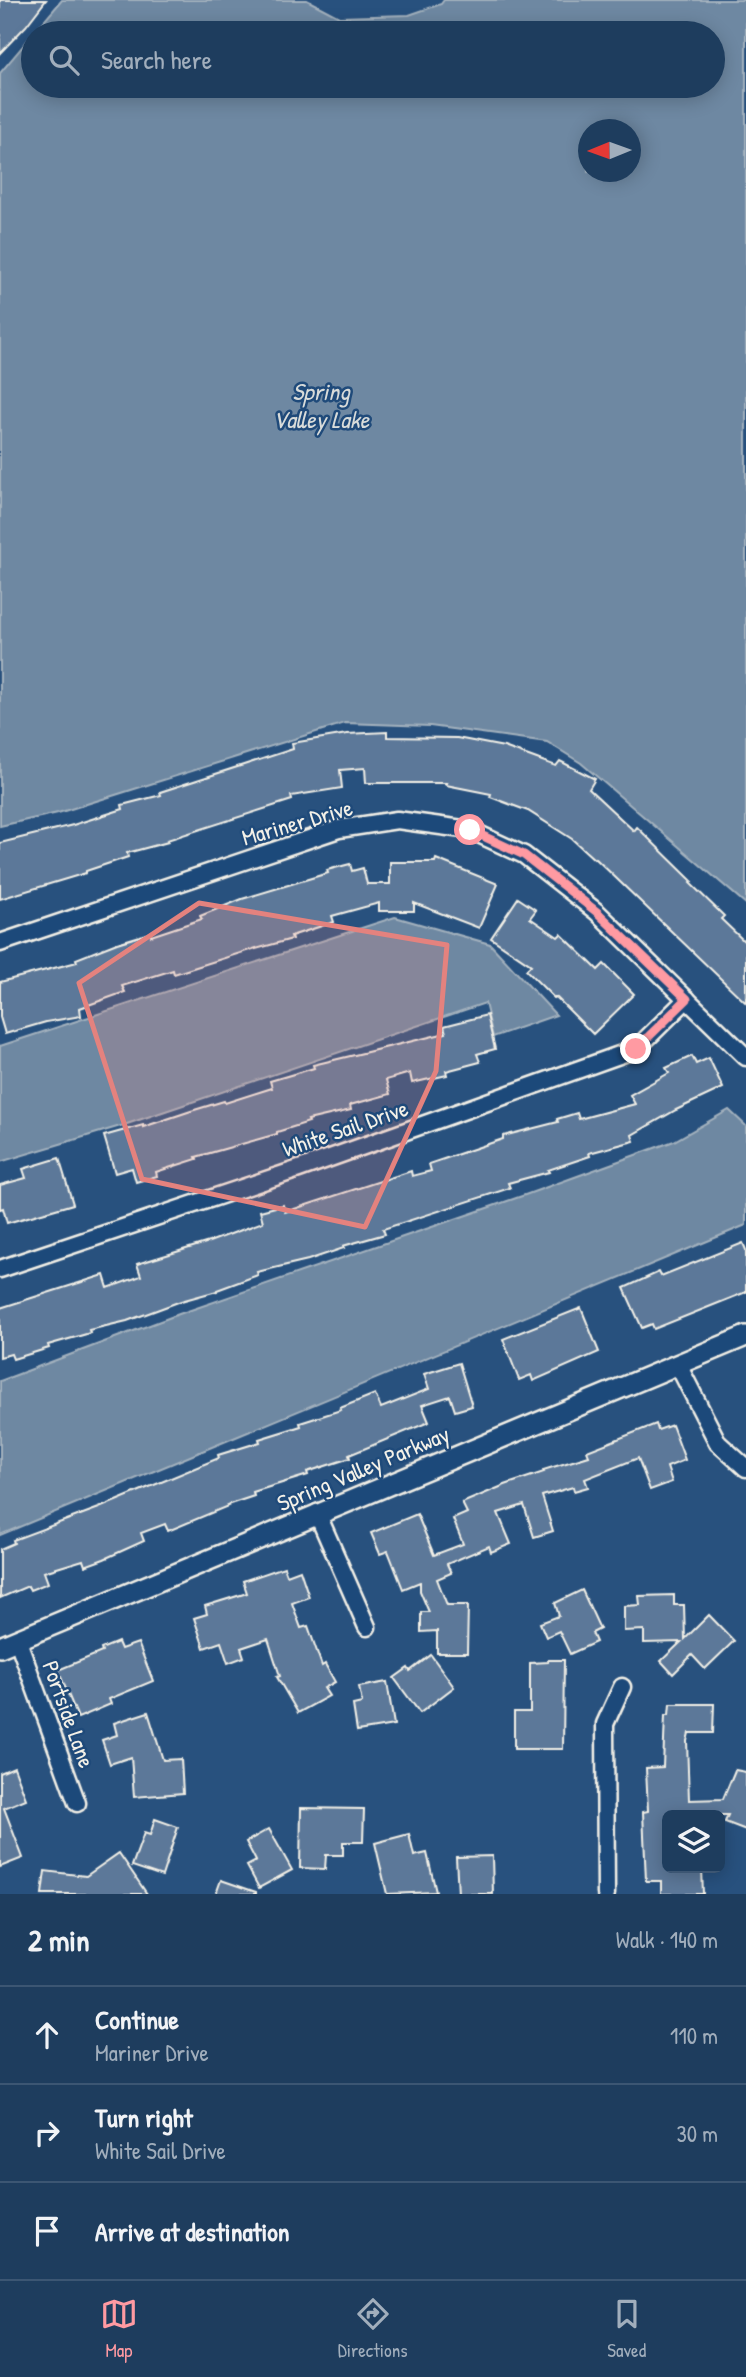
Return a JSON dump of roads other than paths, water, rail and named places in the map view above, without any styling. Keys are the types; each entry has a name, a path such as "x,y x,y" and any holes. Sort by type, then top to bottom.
{"street":[{"name":"Mariner Drive","path":"0,943 339,829 397,820 470,830 524,855 597,912 746,1057"},
{"name":"White Sail Drive","path":"0,1269 299,1169 636,1049 687,999"},
{"name":"Spring Valley Parkway","path":"9,1644 317,1513 746,1336"},
{"path":"678,1365 718,1443 746,1468"},
{"path":"317,1513 367,1627"},
{"name":"Portside Lane","path":"9,1644 77,1802"},
{"path":"606,1894 605,1724 622,1687"}],"water":[{"name":"Spring Valley Lake","path":"62,0 307,0 339,17 409,15 441,4 444,0 746,0 746,904 581,763 547,742 430,726 345,723 58,813 0,826 0,73 21,48 21,98 725,98 725,21 44,21"},
{"path":"395,917 490,944 556,1015 493,1037 485,1003 124,1125 0,1162 0,1046"},
{"path":"729,1110 746,1126 746,1225 0,1535 0,1381 179,1314 674,1141"}]}
